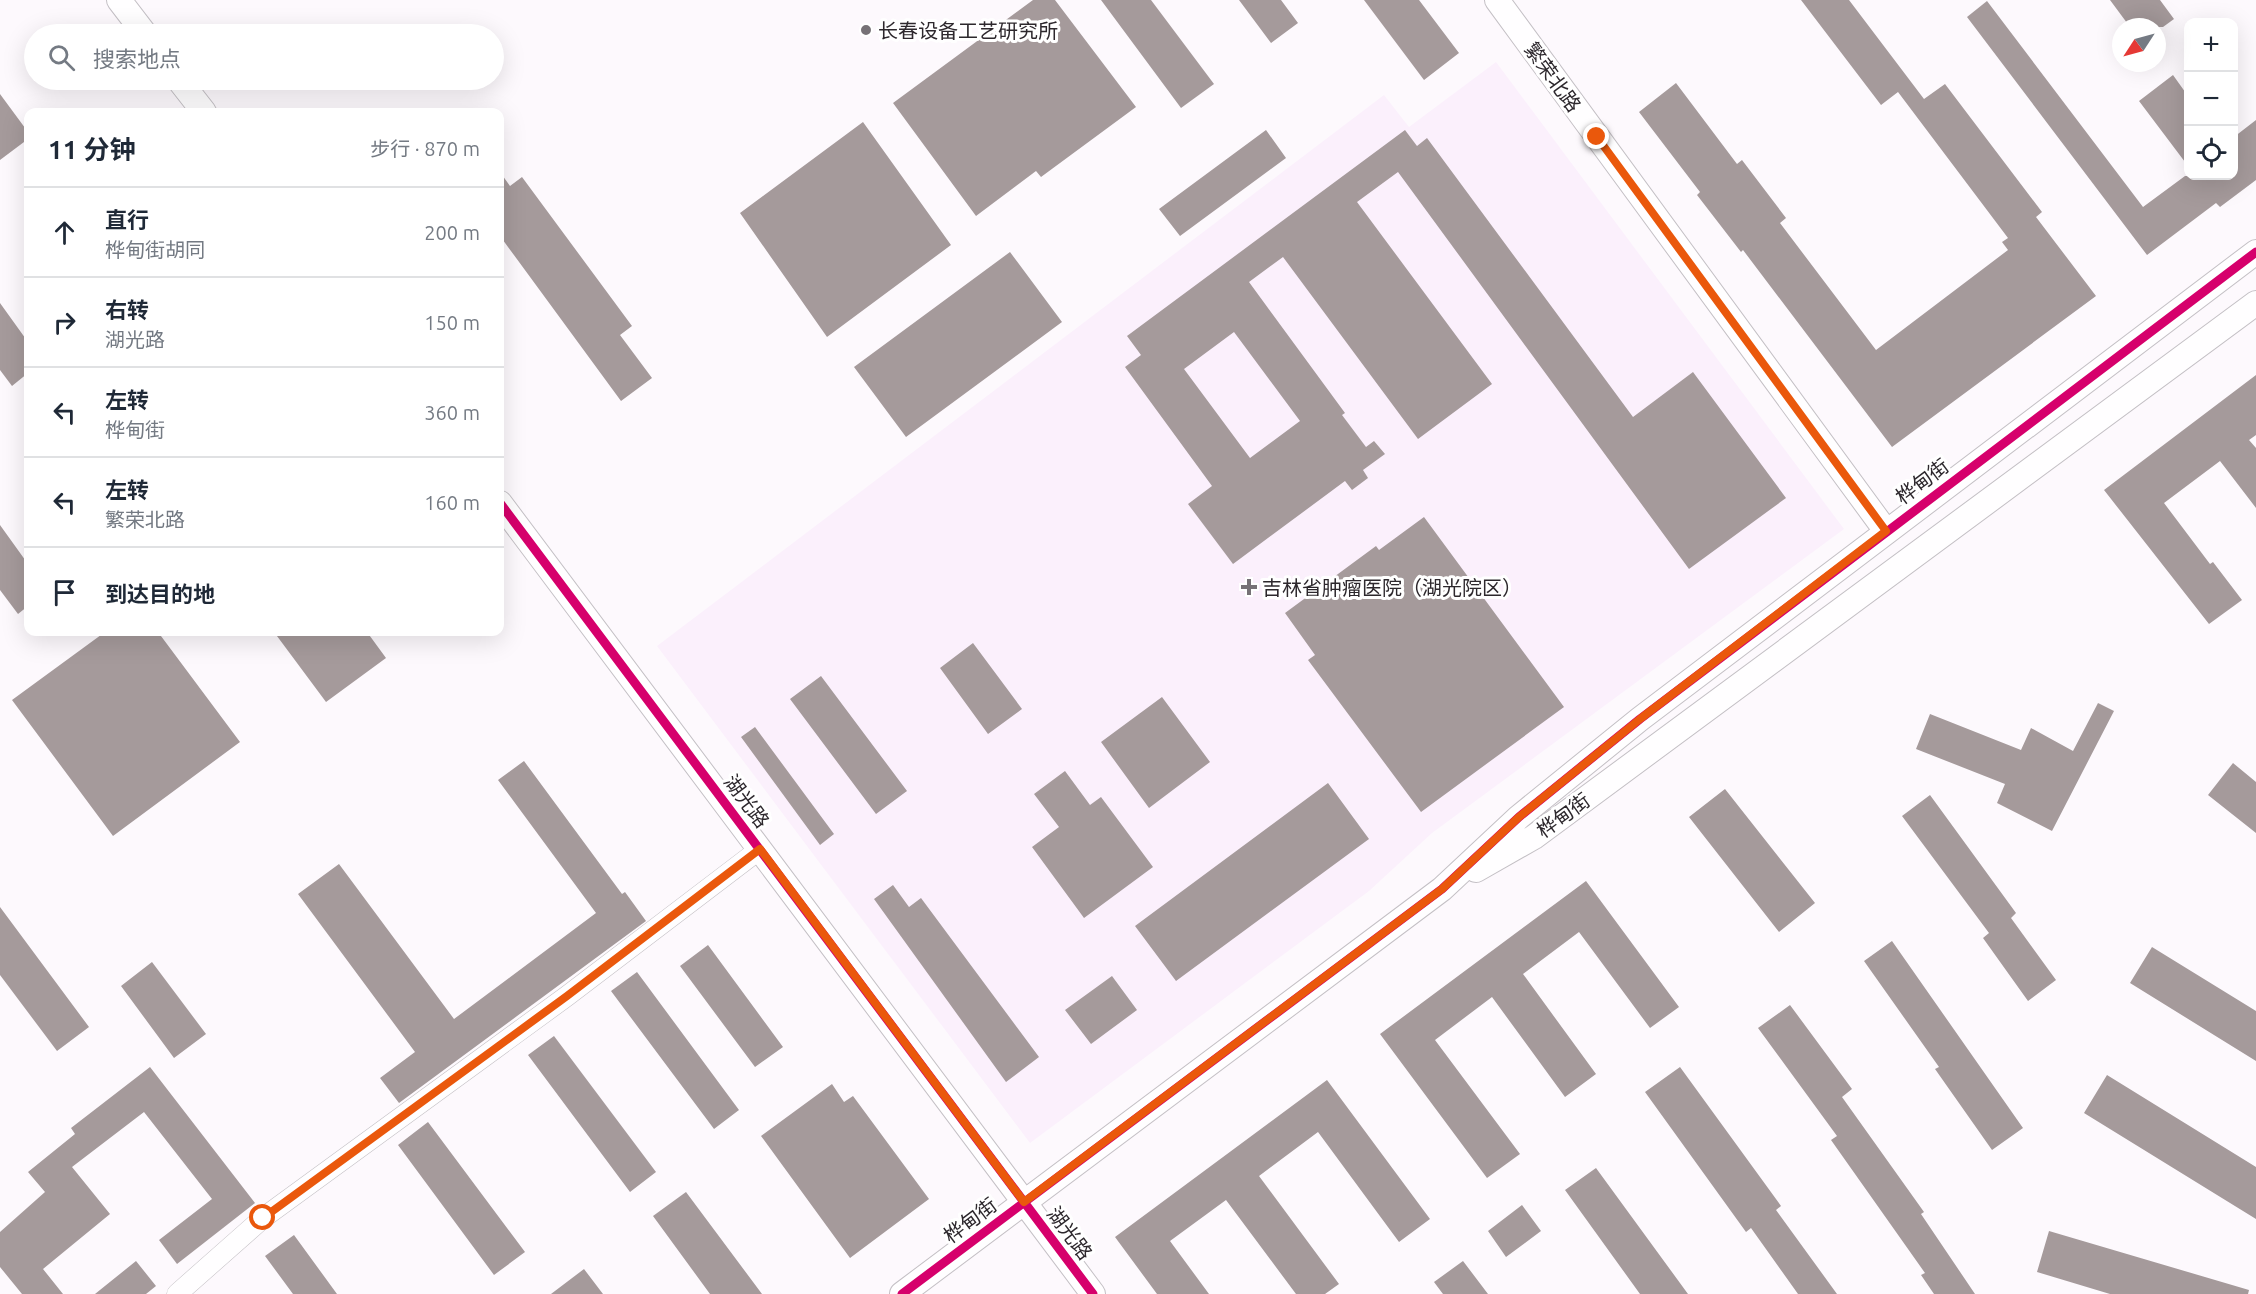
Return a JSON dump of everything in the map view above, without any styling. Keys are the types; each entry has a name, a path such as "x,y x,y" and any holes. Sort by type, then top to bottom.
{"street":[{"path":"119,0 137,24"},
{"name":"繁荣北路","path":"1497,0 1886,531"},
{"path":"187,90 201,108"},
{"name":"桦甸街","path":"902,1294 1442,889 1519,817 1640,719 2256,252"},
{"name":"桦甸街","path":"1442,889 1534,837 2256,303"},
{"name":"湖光路","path":"504,508 1093,1294"},
{"path":"177,1294 263,1218 567,996 760,849"}],"shaded area":[{"name":"吉林省肿瘤医院（湖光院区）","path":"1496,62 1844,529 1432,833 1369,891 1030,1143 657,646 1384,95 1409,127"}],"building":[{"path":"1033,0 1055,0 1136,107 1041,177 1036,171 976,216 893,103"},
{"path":"1101,0 1151,0 1214,84 1181,108"},
{"path":"1239,0 1281,0 1298,23 1271,43"},
{"path":"1364,0 1419,0 1459,53 1424,80"},
{"path":"1801,0 1849,0 1924,99 1945,84 2042,212 2036,217 2096,296 1892,447 1743,250 1741,252 1697,195 1700,192 1639,112 1676,83 1737,164 1742,160 1786,218 1780,223 1876,350 2008,250 2002,242 2008,238 1898,92 1881,105"},
{"path":"2110,0 2160,0 2174,19 2166,25 2166,18 2123,18"},
{"path":"1987,1 2143,207 2184,177 2184,180 2238,180 2238,134 2256,120 2256,180 2220,207 2216,203 2147,255 1967,17"},
{"path":"2173,75 2184,90 2184,161 2139,101"},
{"path":"0,94 24,127 24,142 0,160"},
{"path":"863,122 951,245 827,337 740,213"},
{"path":"1266,130 1286,158 1180,236 1159,209"},
{"path":"1405,130 1417,146 1427,138 1633,417 1693,372 1786,498 1689,569 1398,172 1357,202 1492,384 1418,439 1283,257 1249,282 1345,413 1342,415 1366,447 1374,441 1385,454 1363,470 1368,478 1352,490 1345,481 1233,564 1188,504 1212,486 1125,367 1141,355 1127,336","holes":["1234,332 1300,421 1250,458 1184,369"]},
{"path":"522,177 632,326 620,335 652,378 621,401 504,241 504,178 510,186"},
{"path":"1010,252 1062,322 906,437 854,367"},
{"path":"0,303 24,336 24,376 12,386 0,370"},
{"path":"2256,375 2256,435 2249,440 2256,448 2256,508 2220,461 2164,503 2210,564 2213,562 2242,600 2209,624 2104,490"},
{"path":"1424,517 1564,707 1421,812 1308,660 1315,655 1285,613 1376,546 1379,550"},
{"path":"0,525 24,558 24,609 18,614 0,590"},
{"path":"100,636 161,636 240,742 113,836 12,700"},
{"path":"277,636 370,636 386,658 326,702"},
{"path":"973,643 1022,709 988,734 940,668"},
{"path":"821,676 907,791 876,814 790,699"},
{"path":"1162,697 1210,762 1149,808 1101,742"},
{"path":"2098,703 2114,711 2052,831 1997,803 2005,784 1916,749 1930,714 2021,750 2031,728 2073,751"},
{"path":"755,727 834,834 820,845 741,737"},
{"path":"524,761 622,894 625,892 646,921 399,1103 380,1078 415,1052 298,894 339,864 454,1019 596,913 498,780"},
{"path":"2233,763 2256,782 2256,833 2208,795"},
{"path":"1065,771 1090,805 1101,797 1153,867 1084,918 1032,847 1059,827 1034,794"},
{"path":"1328,783 1369,839 1176,981 1135,926"},
{"path":"1725,789 1815,903 1779,932 1689,817"},
{"path":"1930,795 2016,913 2011,918 2056,980 2028,1001 1983,938 1989,933 1902,816"},
{"path":"1586,881 1679,1007 1650,1028 1579,932 1523,974 1596,1074 1565,1097 1492,997 1435,1040 1520,1154 1487,1178 1380,1034"},
{"path":"893,885 909,907 921,898 1039,1057 1006,1082 874,899"},
{"path":"0,907 89,1027 57,1051 0,975"},
{"path":"1892,941 2023,1128 1992,1150 1935,1069 1939,1067 1864,961"},
{"path":"708,945 783,1047 755,1067 680,966"},
{"path":"2152,947 2256,1011 2256,1061 2130,983"},
{"path":"152,962 206,1034 174,1058 121,986"},
{"path":"637,972 739,1110 714,1129 611,991"},
{"path":"1112,976 1137,1010 1091,1044 1065,1010"},
{"path":"1790,1005 1852,1089 1842,1097 1924,1212 1921,1214 1975,1294 1934,1294 1921,1275 1925,1273 1831,1140 1837,1136 1758,1028"},
{"path":"554,1036 656,1172 630,1192 528,1055"},
{"path":"150,1067 255,1203 177,1264 159,1240 212,1199 144,1112 72,1167 110,1214 43,1269 63,1294 22,1294 0,1267 0,1232 45,1192 28,1172 75,1134 71,1128"},
{"path":"1680,1067 1781,1206 1776,1210 1837,1294 1798,1294 1751,1228 1746,1232 1645,1092"},
{"path":"2107,1075 2256,1167 2256,1219 2084,1113"},
{"path":"1327,1080 1430,1219 1399,1242 1318,1132 1259,1176 1339,1284 1325,1294 1296,1294 1226,1200 1170,1241 1209,1294 1157,1294 1115,1237"},
{"path":"832,1084 844,1102 853,1096 929,1199 850,1258 761,1136"},
{"path":"428,1122 525,1252 494,1275 398,1145"},
{"path":"1596,1168 1688,1294 1640,1294 1565,1190"},
{"path":"686,1192 762,1294 710,1294 653,1216"},
{"path":"1522,1205 1541,1231 1506,1257 1488,1231"},
{"path":"2049,1231 2249,1290 2248,1294 2110,1294 2037,1272"},
{"path":"294,1235 337,1294 293,1294 265,1256"},
{"path":"136,1261 156,1286 146,1294 95,1294"},
{"path":"1463,1261 1488,1294 1443,1294 1434,1282"},
{"path":"584,1269 603,1294 551,1294"}],"cycle path":[{"path":"902,1294 1442,889 1519,817 1640,719 2256,252"},
{"path":"504,508 1093,1294"}],"place":[{"name":"长春设备工艺研究所","path":"866,30"},
{"name":"吉林省肿瘤医院（湖光院区）","path":"1249,587"}],"route":[{"path":"263,1218 567,996 760,849 1024,1202 1442,889 1519,817 1640,719 1886,531 1597,137"}]}
